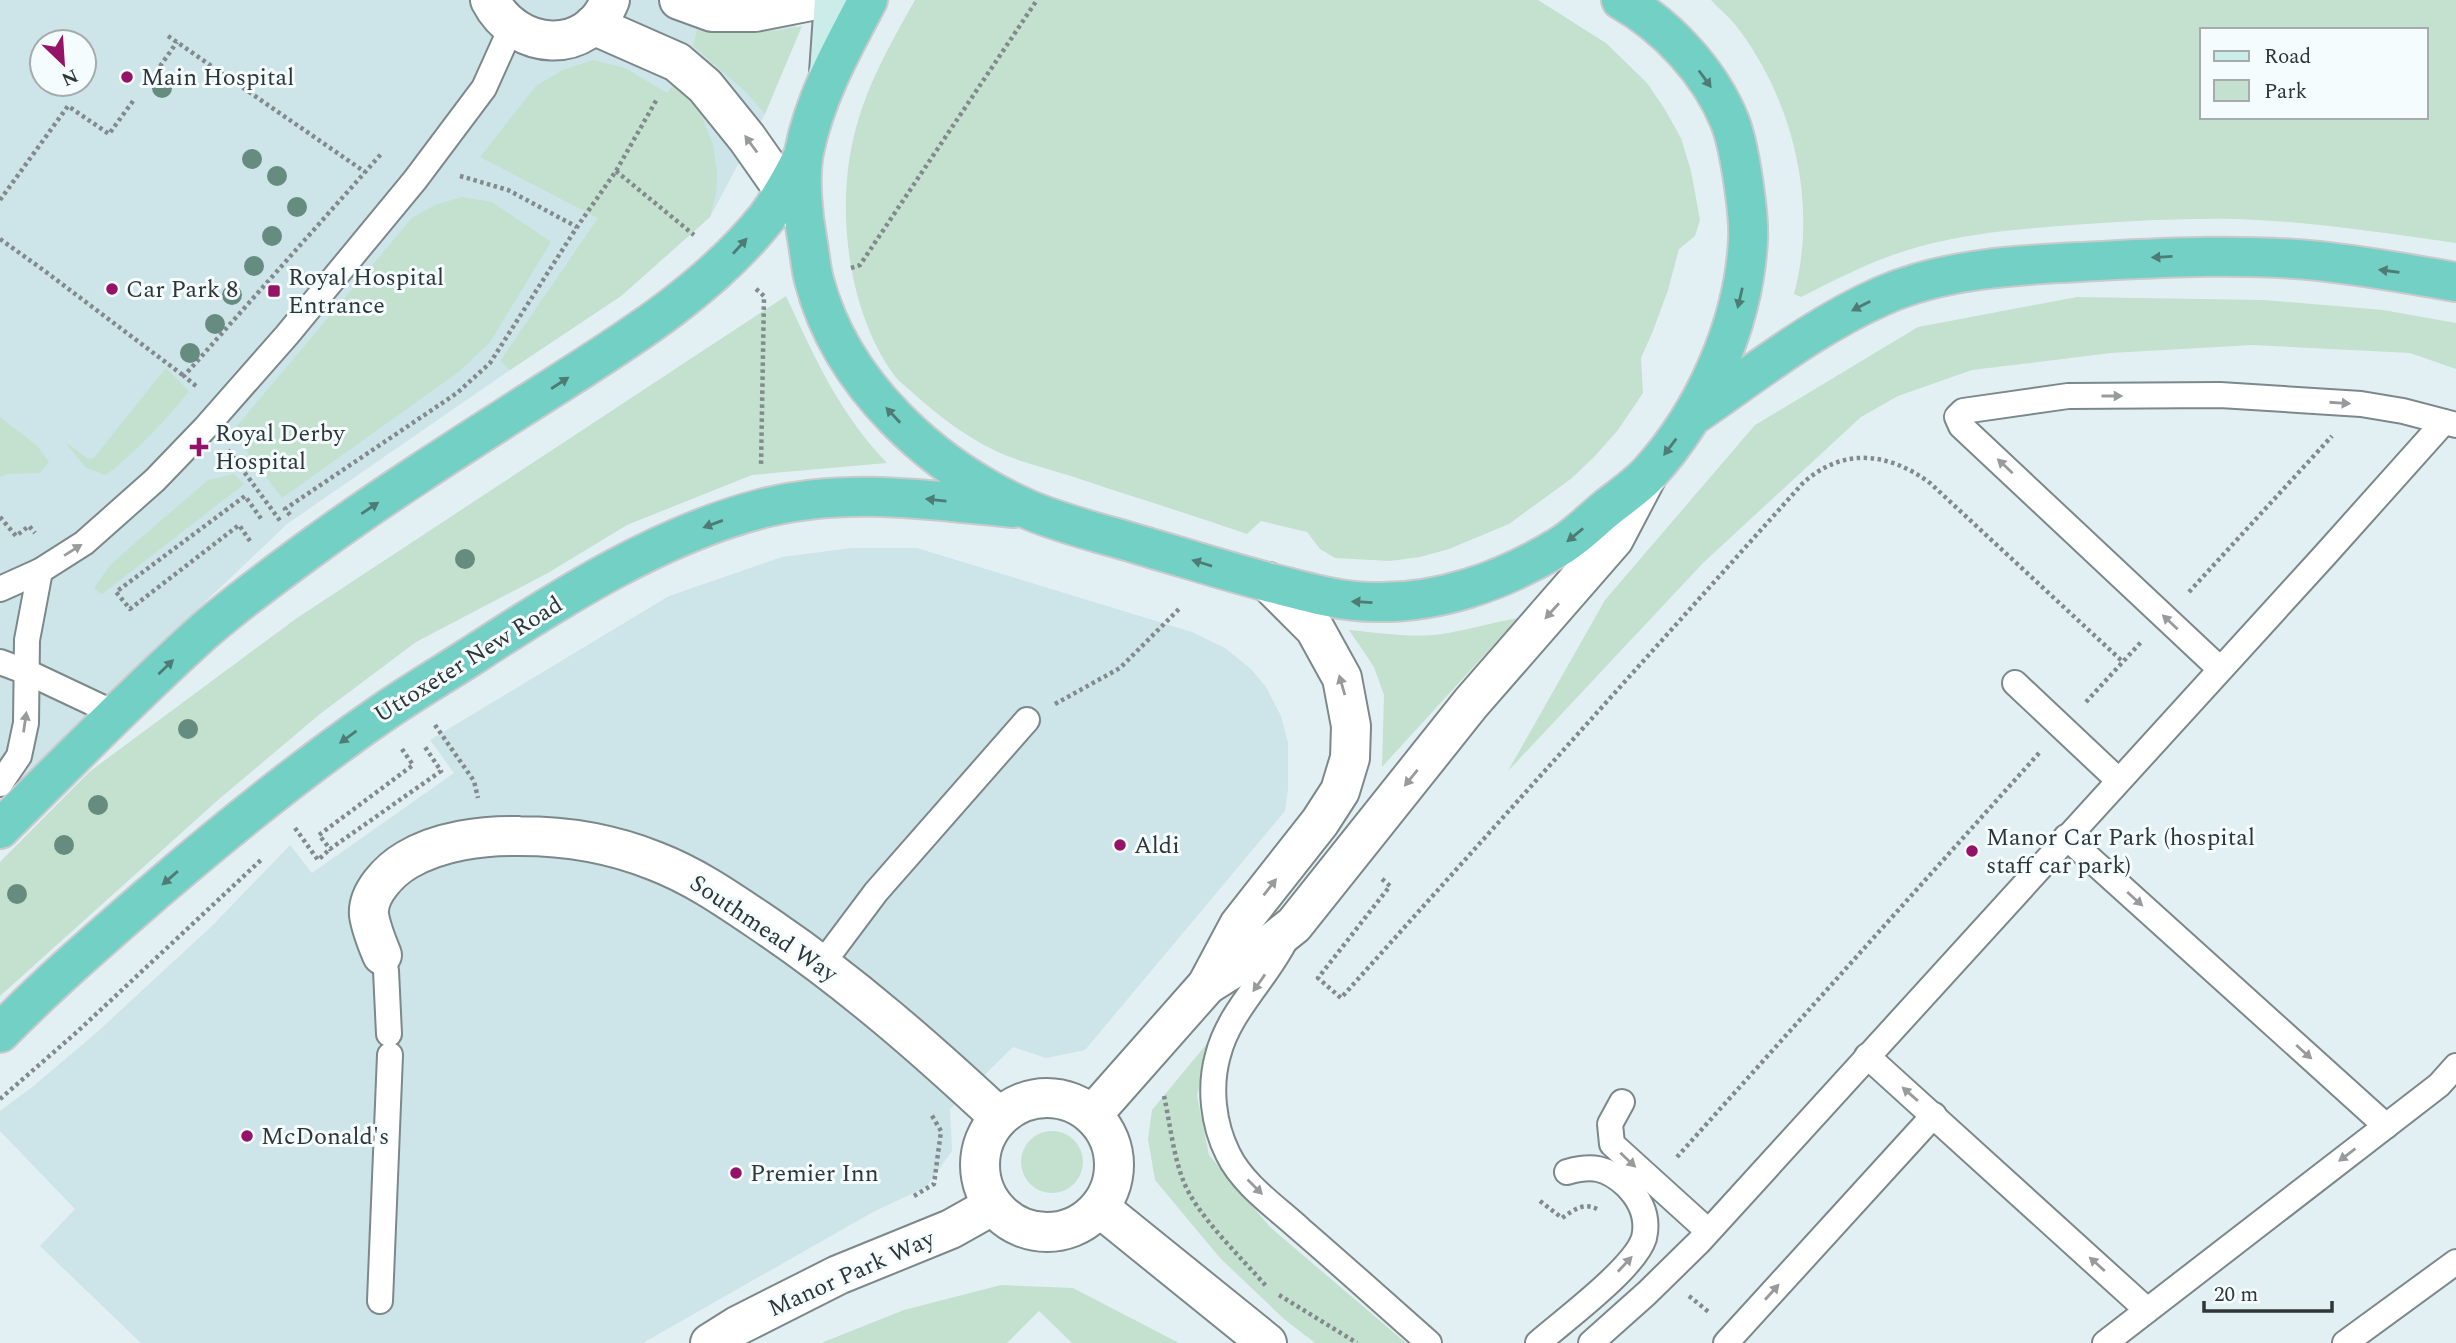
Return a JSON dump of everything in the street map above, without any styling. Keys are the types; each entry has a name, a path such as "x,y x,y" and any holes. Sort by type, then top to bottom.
{"highway":[{"path":"868,0 829,73 803,156 794,205 813,279 824,309 845,352 894,418 931,450 976,482 1029,510 1268,582 1339,600 1375,603 1409,602 1485,584 1559,547 1647,476 1692,416 1723,351 1738,309 1747,269 1749,229 1743,180 1730,122 1712,87 1687,54 1661,28 1621,0"},
{"path":"0,829 202,633 313,546 504,418 627,340 694,290 734,253 767,217 794,205"},
{"path":"1692,416 1837,318 1884,295 1925,282 1980,270 2182,256 2318,261 2456,282"},
{"name":"Uttoxeter New Road","path":"0,1033 101,937 274,791 380,714 596,579 689,533 765,507 800,501 843,495 894,496 1029,510"}],"main road":[{"path":"829,73 834,0"}],"street":[{"path":"679,0 712,12 755,12 816,0"},
{"path":"501,14 531,38 552,41 574,37 602,13 677,62 705,86 733,119 794,205"},
{"path":"1207,985 1264,949 1294,925 1471,704 1614,539 1647,476"},
{"path":"1093,1114 1207,985 1239,925 1320,822 1340,791 1350,758 1351,726 1342,678 1315,629 1268,582"},
{"name":"Southmead Way","path":"384,963 369,915 370,905 381,884 395,868 408,859 481,837 541,836 577,840 631,852 656,861 714,890 822,964 945,1066 999,1117"},
{"path":"1035,1098 1061,1098 1093,1114 1103,1126 1112,1145 1114,1176 1100,1208 1087,1220 1065,1230 1040,1232 1015,1224 992,1206 982,1182 980,1157 986,1137 999,1117 1035,1098"},
{"name":"Manor Park Way","path":"710,1343 759,1314 838,1275 951,1229 992,1206"},
{"path":"1100,1208 1268,1343"}],"lane":[{"path":"0,589 40,571 84,543 155,480 287,335 415,180 484,88 501,14"},
{"path":"1591,1343 1647,1293 1708,1231 2118,780 2450,423 2361,404 2220,395 2068,396 1963,411 1957,417 1961,426 2220,669"},
{"path":"0,784 19,756 26,723 27,640 40,571"},
{"path":"0,662 116,714"},
{"path":"2015,682 2118,780"},
{"path":"822,964 876,892 1027,720"},
{"path":"2066,837 2386,1126"},
{"path":"1294,925 1275,960 1224,1036 1213,1077 1216,1122 1221,1138 1228,1156 1254,1187 1429,1343"},
{"path":"380,1301 389,1044 384,963"},
{"path":"1867,1056 2147,1310"},
{"path":"2105,1343 2439,1085 2456,1066"},
{"path":"1622,1102 1610,1124 1612,1144 1708,1231"},
{"path":"1727,1343 1934,1115"},
{"path":"1538,1343 1585,1303 1638,1250 1644,1238 1644,1216 1636,1196 1614,1175 1586,1167 1567,1172"},
{"path":"2345,1343 2456,1262"},
{"path":"1585,1303 1647,1293"}],"path":[{"path":"764,296 860,265 1037,0"},
{"path":"168,36 365,172"},
{"path":"156,72 177,42"},
{"path":"0,200 68,106 109,134 133,101"},
{"path":"277,516 457,393 490,363 616,171 652,109"},
{"path":"451,174 508,190 577,227"},
{"path":"0,239 184,376"},
{"path":"1654,1183 2122,661 2288,486 2361,404"},
{"path":"1350,854 1390,886 1318,978 1341,998 1802,483 1823,467 1841,461 1862,458 1883,460 1916,472 2122,661"},
{"path":"262,520 245,496 116,592 130,609 239,525 275,576"},
{"path":"285,509 313,546"},
{"path":"1027,720 1120,668 1181,608"},
{"path":"433,721 474,781 480,807 481,837"},
{"path":"295,828 318,860 441,771 425,747"},
{"path":"330,849 319,835 413,765 402,749"},
{"path":"285,837 303,822"},
{"path":"0,1098 88,1022 265,856"},
{"path":"912,1197 934,1184 941,1131 920,1095 945,1066"}],"shaded area":[{"name":"Royal Derby Hospital","path":"0,0 805,0 765,114 710,217 621,296 287,524 0,798"},
{"path":"852,548 917,548 1192,632 1225,648 1251,669 1266,687 1281,716 1288,743 1285,811 1085,1050 1046,1058 1013,1047 950,1109 952,1151 926,1187 873,1212 643,1343 141,1343 40,1246 75,1209 0,1131 0,1111 95,1034 213,925 290,845 312,873 454,773 430,740 669,596 782,557"}],"green space":[{"path":"915,0 1538,0 1606,43 1647,83 1681,138 1691,171 1700,220 1695,236 1679,249 1668,290 1641,358 1643,393 1618,430 1594,457 1572,478 1509,524 1449,549 1390,561 1335,558 1320,549 1307,532 1261,521 1247,534 1023,462 984,445 942,418 894,375 866,323 850,262 846,199 853,140 871,85"},
{"path":"1711,0 2456,0 2456,243 2262,220 2160,220 2044,227 1980,234 1918,247 1873,263 1801,297 1794,294 1801,260 1803,226 1802,191 1796,156 1775,90 1737,27"},
{"path":"802,26 765,114 747,93 693,46 698,27 776,31"},
{"path":"593,60 625,68 667,93 673,85 686,92 701,114 713,145 717,173 716,193 710,217 621,296 510,370 500,361 598,218 480,157 536,86 563,70"},
{"path":"462,197 492,202 551,242 490,342 460,371 282,498 232,432 412,218 435,205"},
{"path":"786,296 829,384 855,425 887,463 752,475 627,525 548,573 416,642 320,714 218,800 0,996 0,862 89,772 297,618"},
{"path":"2077,297 2264,300 2383,310 2456,323 2456,369 2410,353 2252,345 2111,353 1972,370 1898,396 1861,417 1703,563 1508,771 1605,600 1755,425 1918,327"},
{"path":"166,368 189,391 150,435 106,475 86,468 65,442 88,459 94,458"},
{"path":"0,417 37,446 49,462 39,473 8,474 0,477"},
{"path":"234,474 244,484 102,594 94,588 111,564 208,480"},
{"path":"1518,618 1382,767 1384,695 1374,667 1349,630 1399,635 1436,635"},
{"path":"1210,1040 1197,1096 1209,1155 1270,1227 1406,1343 1315,1343 1284,1319 1220,1258 1155,1180 1148,1139 1152,1110"},
{"path":"1046,1131 1058,1131 1074,1140 1081,1150 1081,1174 1074,1184 1058,1193 1046,1193 1035,1188 1026,1179 1021,1168 1021,1156 1026,1145 1035,1136"},
{"path":"1001,1285 1073,1288 1179,1343 1072,1343 1039,1311 1007,1343 821,1343 904,1310"}],"place":[{"name":"Main Hospital","path":"127,77"},
{"name":"Car Park 8","path":"112,289"},
{"name":"Royal Hospital Entrance","path":"274,291"},
{"name":"Royal Derby Hospital","path":"199,447"},
{"name":"Aldi","path":"1120,845"},
{"name":"Manor Car Park (hospital staff car park)","path":"1972,851"},
{"name":"McDonald's","path":"247,1136"},
{"name":"Premier Inn","path":"736,1173"}]}
